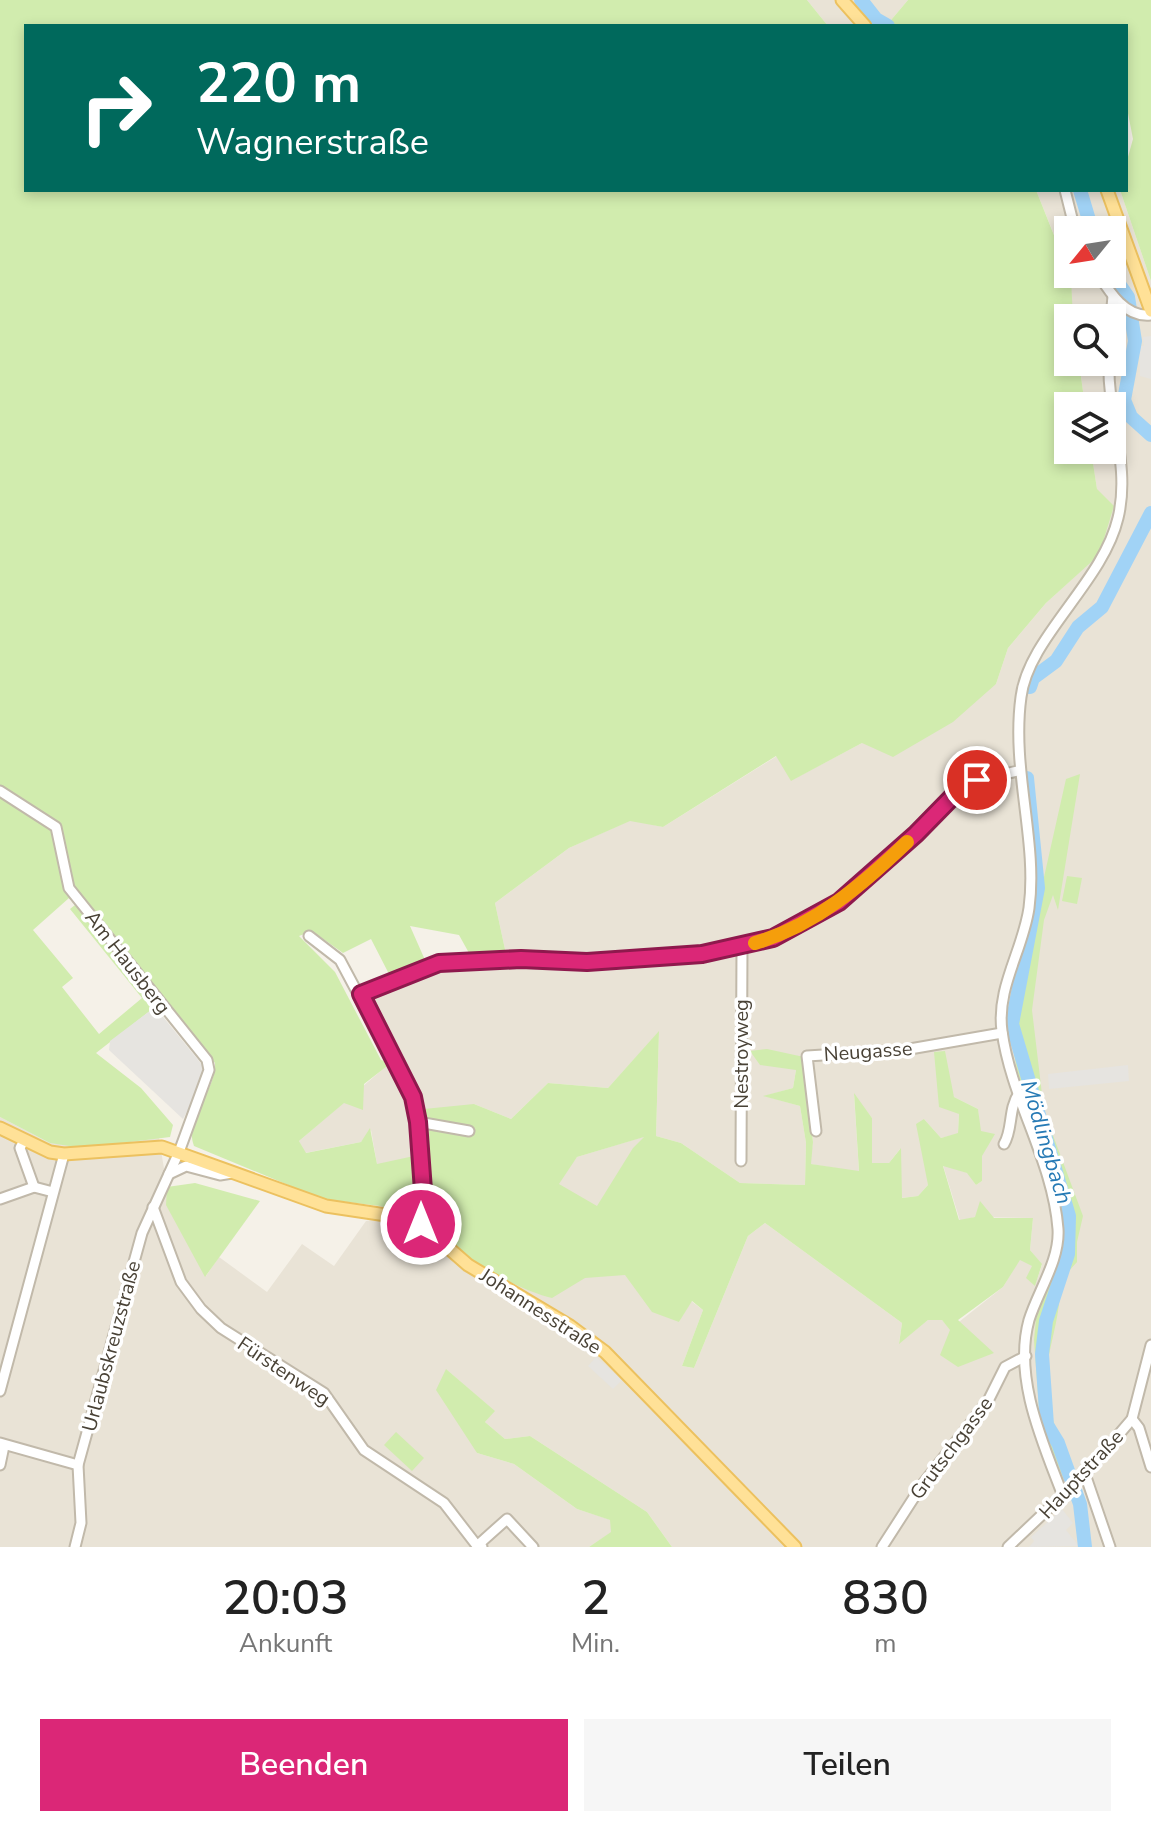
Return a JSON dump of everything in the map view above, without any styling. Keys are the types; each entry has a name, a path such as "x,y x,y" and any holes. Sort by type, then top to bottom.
{"main road":[{"path":"842,0 863,24"},
{"path":"1108,192 1151,313"},
{"name":"Johannesstraße","path":"0,1128 64,1154 147,1146 179,1152 326,1206 392,1214 421,1224 468,1265 570,1326 605,1352 795,1547"}],"street":[{"path":"1066,192 1072,216"},
{"path":"1108,288 1117,300 1135,314 1151,313"},
{"path":"1116,304 1117,300"},
{"path":"1065,1494 1035,1423 1026,1356 1028,1326 1058,1248 1058,1228 1050,1186 1002,1033 1003,999 1029,909 1029,858 1018,771 1020,700 1027,675 1055,626 1098,568 1118,519 1121,448 1111,376"},
{"path":"361,994 439,963 521,959 587,962 702,954 742,947 798,927 839,902 916,834 963,786 1018,771"},
{"name":"Am Hausberg","path":"0,791 56,827 63,872 69,888 207,1060 206,1084 179,1152"},
{"path":"309,936 340,960 405,1079 418,1122 424,1204 421,1224"},
{"name":"Nestroyweg","path":"741,1161 742,947"},
{"name":"Neugasse","path":"816,1131 807,1056 904,1050 1002,1033"},
{"path":"1004,1144 1009,1137 1008,1122 1013,1103 1019,1093"},
{"path":"418,1122 469,1131"},
{"path":"24,1140 20,1148 34,1187"},
{"name":"Urlaubskreuzstraße","path":"75,1547 81,1523 78,1465 142,1233 179,1152"},
{"path":"0,1391 64,1154"},
{"path":"165,1180 171,1173 186,1166 220,1175 232,1173"},
{"path":"0,1199 34,1187 53,1192"},
{"name":"Fürstenweg","path":"153,1207 181,1282 201,1309 221,1328 324,1393 372,1459 444,1503 480,1546"},
{"name":"Hauptstraße","path":"1008,1547 1082,1478 1132,1419 1151,1345"},
{"name":"Grutschgasse","path":"882,1547 922,1485 988,1401 1005,1367 1026,1356"},
{"path":"1132,1419 1139,1428 1151,1467"},
{"path":"0,1465 2,1445 78,1465"},
{"path":"1082,1478 1110,1547"},
{"path":"480,1546 507,1519 533,1547"}],"shaded area":[{"path":"807,0 908,0 888,24 826,24"},
{"path":"1037,192 1121,192 1151,281 1151,1547 672,1547 647,1512 530,1436 505,1439 485,1422 494,1411 447,1370 477,1453 514,1464 577,1509 611,1520 612,1532 589,1547 0,1547 0,1117 50,1143 114,1144 159,1138 167,1187 206,1276 219,1257 267,1292 302,1244 334,1266 366,1221 418,1215 377,1164 371,1130 361,1142 305,1153 299,1141 390,1063 352,991 417,961 469,953 506,954 495,903 569,848 631,820 663,827 777,756 792,780 862,743 996,684 1008,648 1046,603 1098,555 1097,489 1093,464 1126,464 1126,392 1083,392 1081,376 1126,376 1126,304 1072,304 1071,288 1126,288 1126,216 1054,216 1054,235","holes":["659,1032 656,1136 681,1143 740,1183 805,1185 806,1143 800,1106 765,1096 793,1088 796,1070 804,1058 813,1141 810,1164 859,1172 854,1095 872,1118 872,1163 889,1163 900,1149 901,1198 918,1196 928,1185 924,1119 941,1138 958,1134 959,1114 935,1052 954,1097 978,1109 982,1181 976,1185 968,1173 943,1165 960,1221 975,1217 1033,1218 1030,1250 1042,1265 1035,1285 1033,1266 1020,1259 1003,1287 950,1329 942,1320 928,1320 899,1343 902,1323 765,1223 748,1236 694,1368 682,1366 703,1310 691,1301 679,1322 646,1136 577,1157 562,1176 542,1220 474,1104 511,1119 548,1083 608,1088"]},
{"path":"1151,336 1151,379 1140,376 1140,346 1144,346 1143,337"},
{"path":"155,1007 203,1066 201,1085 183,1119 109,1050 110,1041"},
{"path":"1128,1065 1129,1081 1049,1089 1048,1074"},
{"path":"596,1357 622,1380 613,1389 588,1366"},
{"path":"1062,1509 1073,1523 1066,1530 1079,1546 1029,1547 1034,1541 1031,1537"}],"green space":[{"path":"0,0 807,0 826,24 24,24 24,192 1037,192 1054,235 1054,288 1072,288 1072,304 1054,304 1054,376 1081,376 1083,392 1054,392 1054,464 1093,464 1097,489 1114,506 1099,555 1046,603 1008,648 996,684 953,722 893,757 862,743 791,781 776,756 663,827 630,821 569,848 495,903 506,954 469,953 459,935 410,926 425,960 389,974 371,939 343,953 312,931 299,936 335,972 381,1060 391,1063 364,1084 363,1110 344,1103 299,1141 306,1153 361,1142 370,1128 377,1164 414,1156 420,1204 418,1216 380,1206 322,1199 194,1146 193,1125 211,1085 215,1063 168,1003 155,1007 96,1053 141,1088 173,1125 170,1137 82,1148 50,1143 0,1117","holes":["69,898 75,905 70,909 142,998 99,1034 62,987 73,978 33,930"]},
{"path":"908,0 1151,0 1151,281 1121,192 1128,192 1128,157 1133,139 1128,113 1128,24 888,24"},
{"path":"1080,774 1058,910 1053,895 1044,920 1032,1010 1044,1111 1083,1216 1077,1242 1077,1262 1060,1281 1058,1312 1046,1375 1053,1419 1074,1474 1064,1480 1040,1422 1034,1340 1036,1319 1061,1255 1064,1227 1017,1070 1007,1016 1040,895 1066,779"},
{"path":"1067,876 1082,878 1077,904 1062,901"},
{"path":"659,1031 656,1136 681,1143 740,1183 805,1185 806,1143 800,1106 763,1096 793,1088 796,1070 760,1065 750,1051 767,1049 804,1057 813,1142 811,1164 859,1171 854,1093 872,1118 872,1163 889,1163 901,1148 902,1198 918,1196 928,1185 916,1124 924,1119 941,1138 958,1133 959,1114 939,1107 934,1052 945,1051 954,1097 978,1109 981,1131 995,1134 982,1156 982,1181 976,1185 967,1173 943,1166 959,1220 975,1217 980,1201 994,1218 1033,1218 1030,1250 1042,1264 1035,1286 1026,1278 1032,1266 1020,1260 1003,1287 958,1320 994,1353 958,1367 940,1355 950,1330 942,1320 928,1320 899,1344 902,1323 765,1223 748,1236 694,1368 682,1366 703,1310 692,1301 679,1322 652,1312 625,1275 585,1278 552,1298 536,1293 502,1278 468,1256 441,1229 430,1205 424,1109 474,1104 511,1119 548,1083 608,1088","holes":["644,1137 633,1148 597,1206 559,1184 577,1157"]},
{"path":"195,1183 260,1201 205,1277 166,1205 167,1187"},
{"path":"446,1369 495,1411 485,1422 505,1439 530,1436 647,1512 672,1547 589,1547 611,1532 610,1520 577,1509 514,1464 477,1453 436,1390"},
{"path":"396,1432 424,1458 412,1471 384,1445"}],"waterway":[{"name":"Mödlingbach","path":"861,0 876,19 885,24"},
{"name":"Mödlingbach","path":"1081,192 1088,216"},
{"name":"Mödlingbach","path":"1122,288 1128,297 1135,341 1124,400 1131,417 1151,435"},
{"name":"Mödlingbach","path":"1030,687 1033,678 1056,661 1078,627 1102,607 1151,513"},
{"name":"Mödlingbach","path":"1027,778 1038,888 1012,1024 1069,1216 1068,1254 1046,1321 1042,1354 1047,1425 1058,1443 1080,1504 1085,1547"}],"slow traffic":[{"path":"755,943 798,927 839,902 907,842"}],"route":[{"path":"421,1224 424,1204 417,1146 418,1122 413,1097 361,994 439,963 521,959 587,962 702,954 773,938 839,902 927,824 963,786 977,780"}]}
